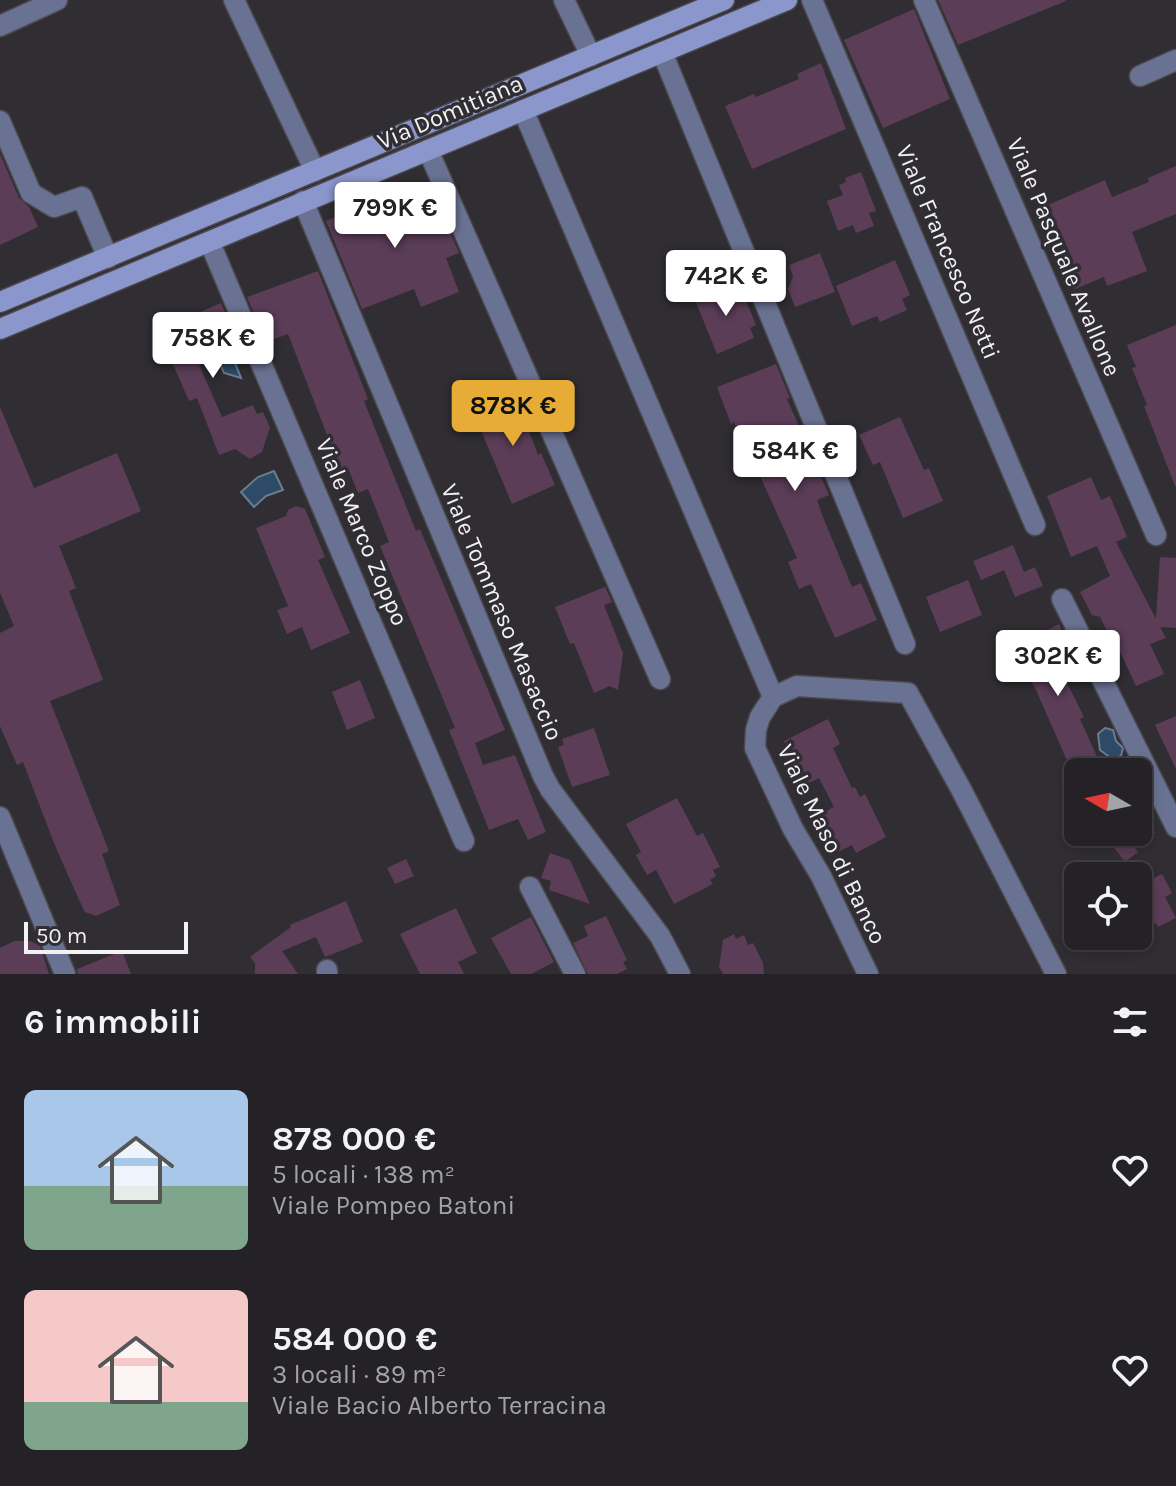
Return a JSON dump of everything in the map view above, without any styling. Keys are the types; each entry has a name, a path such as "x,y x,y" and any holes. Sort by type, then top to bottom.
{"main road":[{"name":"Via Domitiana","path":"0,302 724,0"},
{"name":"Via Domitiana","path":"0,329 787,0"}],"street":[{"path":"0,26 57,0"},
{"path":"234,0 315,171"},
{"path":"564,0 591,56"},
{"name":"Viale Francesco Netti","path":"812,0 1035,525"},
{"name":"Viale Pasquale Avallone","path":"924,0 1156,535"},
{"path":"662,52 905,644"},
{"path":"1140,76 1176,60"},
{"path":"523,110 773,697 797,686 908,693 1056,974"},
{"path":"0,121 31,193 54,207 82,197 108,258"},
{"path":"428,150 660,679"},
{"name":"Viale Tommaso Masaccio","path":"303,201 543,776 660,936 680,974"},
{"name":"Viale Marco Zoppo","path":"210,243 464,841"},
{"path":"1062,599 1176,827"},
{"name":"Viale Maso di Banco","path":"773,697 760,717 755,748 868,974"},
{"path":"0,817 65,974"},
{"path":"530,887 575,974"}],"water":[{"path":"229,348 241,378 224,373 215,353"},
{"path":"274,471 283,490 266,496 254,507 241,492 258,477"},
{"path":"1105,728 1113,730 1116,741 1123,748 1121,756 1111,758 1100,750 1098,734"}],"building":[{"path":"938,0 1065,0 1066,1 958,45"},
{"path":"914,9 950,99 883,128 844,40"},
{"path":"821,63 846,129 752,169 725,106 799,79 797,74"},
{"path":"0,154 19,198 29,207 38,227 0,245"},
{"path":"1176,166 1176,214 1132,232 1147,271 1107,286 1104,277 1075,289 1064,261 1072,258 1048,205 1105,180 1112,197 1149,182 1148,178"},
{"path":"861,172 876,211 869,213 874,226 856,233 853,225 838,231 827,201 843,195 839,185 846,182 845,178"},
{"path":"417,185 434,228 446,223 459,253 446,258 459,292 421,307 414,289 362,309 326,221"},
{"path":"820,253 835,292 795,307 788,289 793,277 789,265"},
{"path":"895,260 910,295 902,299 907,310 880,322 877,316 852,326 836,286"},
{"path":"318,271 368,399 364,401 416,531 420,529 505,730 475,743 483,765 515,755 546,832 528,840 518,819 489,830 449,730 455,728 380,546 389,542 368,489 358,493 348,468 341,471 288,334 266,342 247,297"},
{"path":"732,284 737,296 743,293 756,325 750,328 754,338 717,354 695,300"},
{"path":"221,303 241,350 232,354 228,345 196,358 222,417 253,405 257,414 263,412 270,427 262,452 250,459 235,449 219,455 197,398 189,401 158,330"},
{"path":"1176,325 1175,486 1144,406 1147,405 1132,368 1136,367 1127,345"},
{"path":"776,364 790,398 787,399 829,495 817,500 823,517 852,587 861,583 877,620 835,638 811,584 799,589 788,562 797,558 734,422 731,424 717,387"},
{"path":"514,392 538,455 541,453 555,485 512,504 472,409"},
{"path":"0,407 34,488 117,453 141,511 59,546 76,588 69,591 103,680 50,701 109,851 102,854 120,905 96,916 85,912 23,762 17,765 0,726 0,633 14,626 0,593"},
{"path":"900,417 924,470 929,468 943,501 903,518 880,462 873,465 859,435"},
{"path":"1091,477 1101,500 1110,496 1127,537 1116,542 1156,619 1160,557 1176,558 1176,628 1160,627 1166,638 1150,644 1164,674 1136,686 1110,630 1107,631 1100,617 1092,615 1080,592 1110,576 1097,546 1071,557 1047,496"},
{"path":"296,506 305,509 325,557 318,560 350,633 311,650 302,627 287,634 277,610 288,606 256,528 286,516 288,510"},
{"path":"1013,545 1024,572 1035,567 1043,586 1015,597 1004,570 981,580 973,561"},
{"path":"968,580 982,615 940,632 926,597"},
{"path":"605,587 612,602 604,605 623,653 618,690 610,686 594,693 574,643 570,644 555,607"},
{"path":"1059,624 1066,639 1060,642 1067,654 1055,659 1084,717 1080,719 1098,758 1066,758 1013,647"},
{"path":"360,680 375,718 347,730 332,692"},
{"path":"1176,716 1176,769 1155,725"},
{"path":"828,719 840,744 833,748 852,788 855,787 860,797 865,794 886,837 856,853 852,845 834,854 815,817 834,807 819,778 797,789 786,767 795,762 784,741"},
{"path":"594,728 610,775 572,787 558,747 564,745 562,739"},
{"path":"677,798 697,836 703,833 720,867 713,870 716,876 710,880 713,884 674,904 656,870 647,875 636,855 641,852 626,824"},
{"path":"1113,846 1138,846 1135,848 1138,852 1125,862"},
{"path":"550,853 570,860 590,904 549,890 551,881 541,878"},
{"path":"406,859 414,876 395,884 387,868"},
{"path":"1162,874 1172,893 1165,897 1176,918 1158,927 1156,923 1152,925 1152,879"},
{"path":"346,901 363,942 325,957 316,937 282,951 298,974 255,974 255,963 250,957 290,925"},
{"path":"456,908 477,953 458,962 464,974 420,974 400,934"},
{"path":"606,916 627,960 623,962 627,969 617,974 588,974 573,943 588,936 584,926"},
{"path":"531,917 554,962 531,974 511,974 491,938"},
{"path":"734,934 736,939 744,935 748,945 753,943 763,963 764,974 723,974 719,967 723,940"},
{"path":"14,941 30,941 40,946 49,974 0,974 0,948"},
{"path":"122,951 131,974 78,974 77,969"}]}
